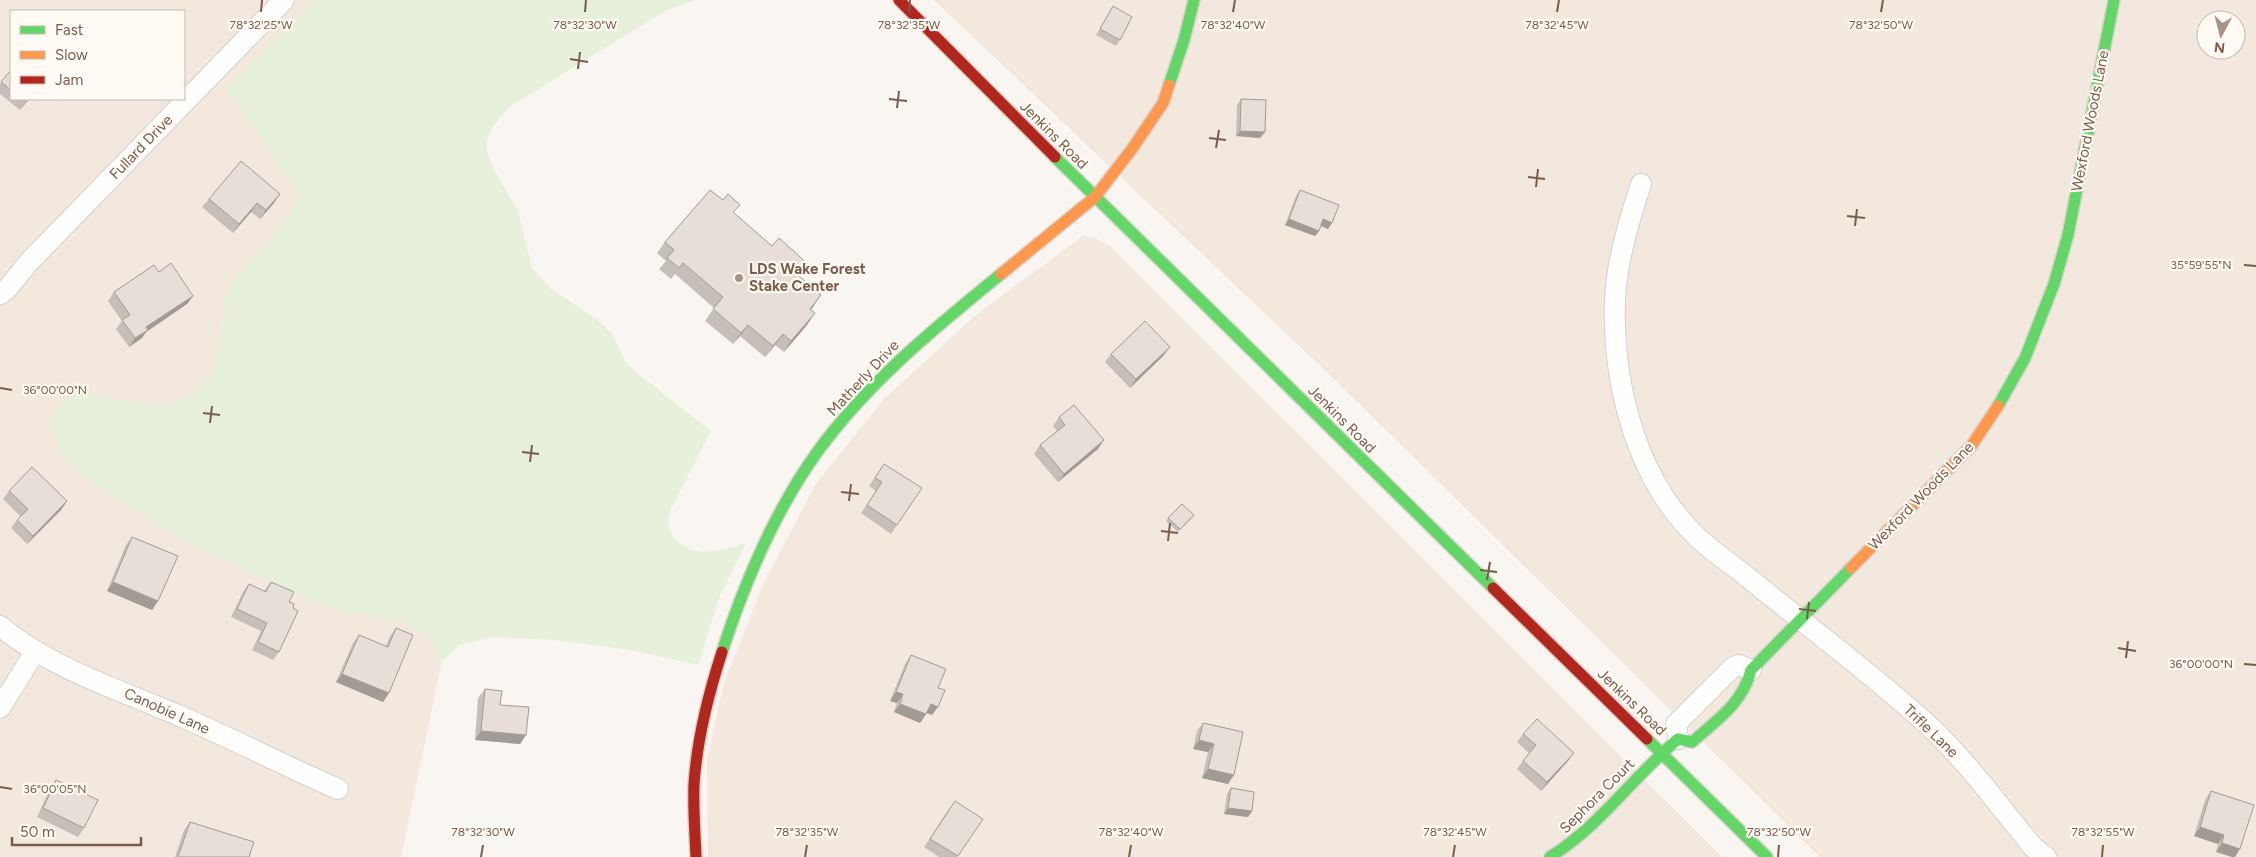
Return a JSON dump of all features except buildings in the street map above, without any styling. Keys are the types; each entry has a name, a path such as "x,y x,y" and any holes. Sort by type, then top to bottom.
{"street":[{"name":"Fullard Drive","path":"0,294 284,0"},
{"name":"Jenkins Road","path":"899,0 1095,197 1767,857"},
{"name":"Matherly Drive","path":"696,857 695,775 705,713 726,642 761,549 805,469 823,443 892,367 916,344 1095,197 1132,149 1163,103 1184,40 1194,0"},
{"name":"Wexford Woods Lane","path":"1661,752 1678,739 1676,724 1732,668 1740,665 1751,670 1972,445 1999,404 2026,358 2054,284 2068,235 2114,0"},
{"name":"Trifle Lane","path":"1641,184 1628,223 1618,273 1615,299 1618,365 1633,430 1661,495 1696,536 1822,636 1926,723 1951,747 2034,848 2046,857"},
{"name":"Canobie Lane","path":"0,626 35,652 338,789"},
{"path":"0,708 35,652"},
{"name":"Sephora Court","path":"1550,857 1585,832 1661,752"}],"shaded area":[{"path":"0,0 617,0 352,197 466,546 401,857 0,857"},
{"path":"934,0 2256,0 2256,857 1820,857 1332,377"},
{"path":"1083,236 1095,238 1110,246 1722,857 708,857 707,759 724,683 763,585 815,485 884,399 977,314"}],"green space":[{"path":"315,0 695,0 665,11 511,106 493,126 487,139 487,152 493,168 518,211 532,268 550,288 599,321 612,334 627,365 711,431 670,511 669,527 671,533 681,544 695,551 714,551 746,543 719,598 698,665 631,650 555,640 493,637 459,645 442,661 427,637 405,622 343,612 320,604 182,539 113,496 79,472 63,454 52,427 55,412 64,400 75,396 92,396 166,406 189,397 214,371 226,297 237,275 289,217 295,206 298,192 226,89"}],"traffic: fast":[{"path":"1169,85 1184,40 1194,0"},
{"path":"1998,406 2025,358 2054,284 2068,235 2114,0"},
{"path":"1055,157 1493,588"},
{"path":"722,652 740,600 762,548 788,497 818,451 859,401 881,378 928,335 1001,274"},
{"path":"1550,857 1585,831 1678,739 1692,742 1719,719 1742,692 1751,670 1851,568"},
{"path":"1647,739 1767,857"}],"traffic: slow":[{"path":"1001,274 1095,197 1132,149 1163,103 1169,85"},
{"path":"1851,568 1972,445 1998,406"}],"traffic: jam":[{"path":"899,0 1055,157"},
{"path":"1493,588 1647,739"},
{"path":"696,857 695,767 704,718 722,652"}],"place":[{"name":"LDS Wake Forest Stake Center","path":"739,278"}]}
